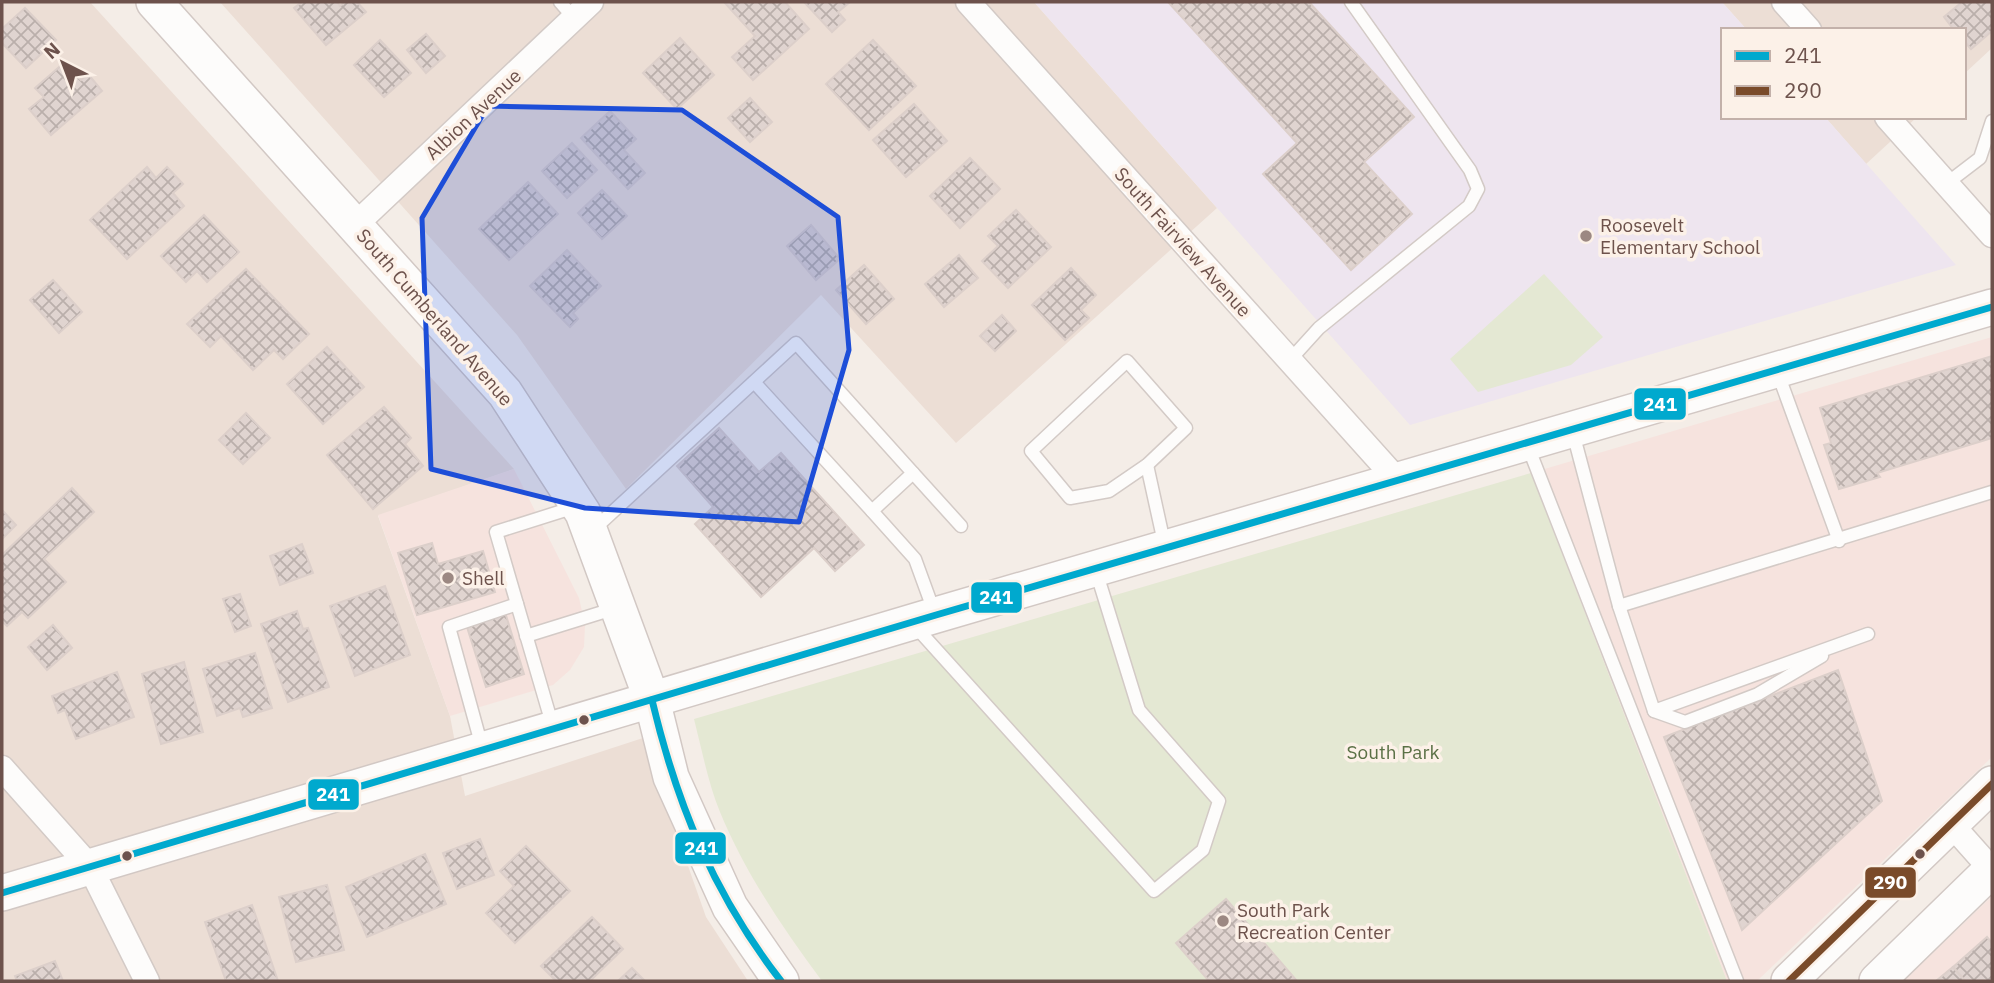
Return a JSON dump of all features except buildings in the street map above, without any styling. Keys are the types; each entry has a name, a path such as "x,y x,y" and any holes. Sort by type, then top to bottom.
{"street":[{"name":"South Cumberland Avenue","path":"154,2 505,393 584,519 652,700 671,777 730,907 781,981"},
{"name":"South Fairview Avenue","path":"968,2 1399,482"},
{"path":"1784,2 1807,28"},
{"name":"Albion Avenue","path":"354,226 575,7"},
{"path":"1889,119 1992,235"},
{"path":"2,893 923,618 1399,482 1992,307"},
{"path":"2,768 90,867 146,981"},
{"path":"1789,981 1992,784"},
{"path":"1877,981 1992,870 1951,824"}],"lane":[{"path":"1290,360 1319,328 1469,206 1478,189 1470,170 1351,2"},
{"path":"1947,184 1980,158 1992,121"},
{"path":"1980,158 1992,164"},
{"path":"554,729 496,532 584,519 754,382 796,343 961,526"},
{"path":"1127,361 1186,428 1147,465 1109,491 1070,498 1031,451 1127,361"},
{"path":"1777,370 1839,541"},
{"path":"754,382 915,559 923,618 1154,891 1203,850 1219,801 1139,710 1096,569"},
{"path":"1572,431 1619,606 1654,711"},
{"path":"1527,444 1737,981"},
{"path":"1147,465 1165,549"},
{"path":"872,510 913,472"},
{"path":"1619,606 1839,541 1992,492"},
{"path":"483,750 449,627 517,604"},
{"path":"526,636 618,608"},
{"path":"1654,711 1868,634"},
{"path":"1654,711 1685,722 1758,695 1849,640"}],"highlighted area":[{"path":"488,106 682,110 838,217 849,350 799,522 585,508 431,469 422,218"}],"shaded area":[{"path":"2,2 90,2 514,469 378,516 450,716 465,796 643,738 706,917 748,981 2,981"},
{"path":"220,2 1034,2 1217,208 956,443 821,295 626,489 517,335"},
{"name":"Roosevelt Elementary School","path":"1034,2 1722,2 1745,28 1721,28 1721,119 1827,119 1956,265 1410,425"},
{"path":"1722,2 1992,2 1992,48 1966,72 1966,28 1745,28"},
{"path":"1827,119 1915,119 1866,164"},
{"path":"1992,337 1992,757 1757,981 1727,981 1531,473"},
{"path":"514,469 579,598 585,625 584,647 570,670 553,685 450,716 378,515"},
{"path":"1992,896 1992,981 1904,981"}],"green space":[{"path":"1544,274 1603,337 1571,365 1478,392 1450,359"},
{"name":"South Park","path":"1531,473 1727,981 822,981 766,900 730,835 709,778 694,719"}],"transit line":[{"name":"241","path":"2,893 936,615 1992,307"},
{"name":"241","path":"652,700 673,776 701,848 736,916 781,981"},
{"name":"290","path":"1789,981 1992,784"}],"place":[{"name":"Roosevelt Elementary School","path":"1586,236"},
{"name":"Shell","path":"448,578"},
{"name":"South Park Recreation Center","path":"1223,921"}]}
